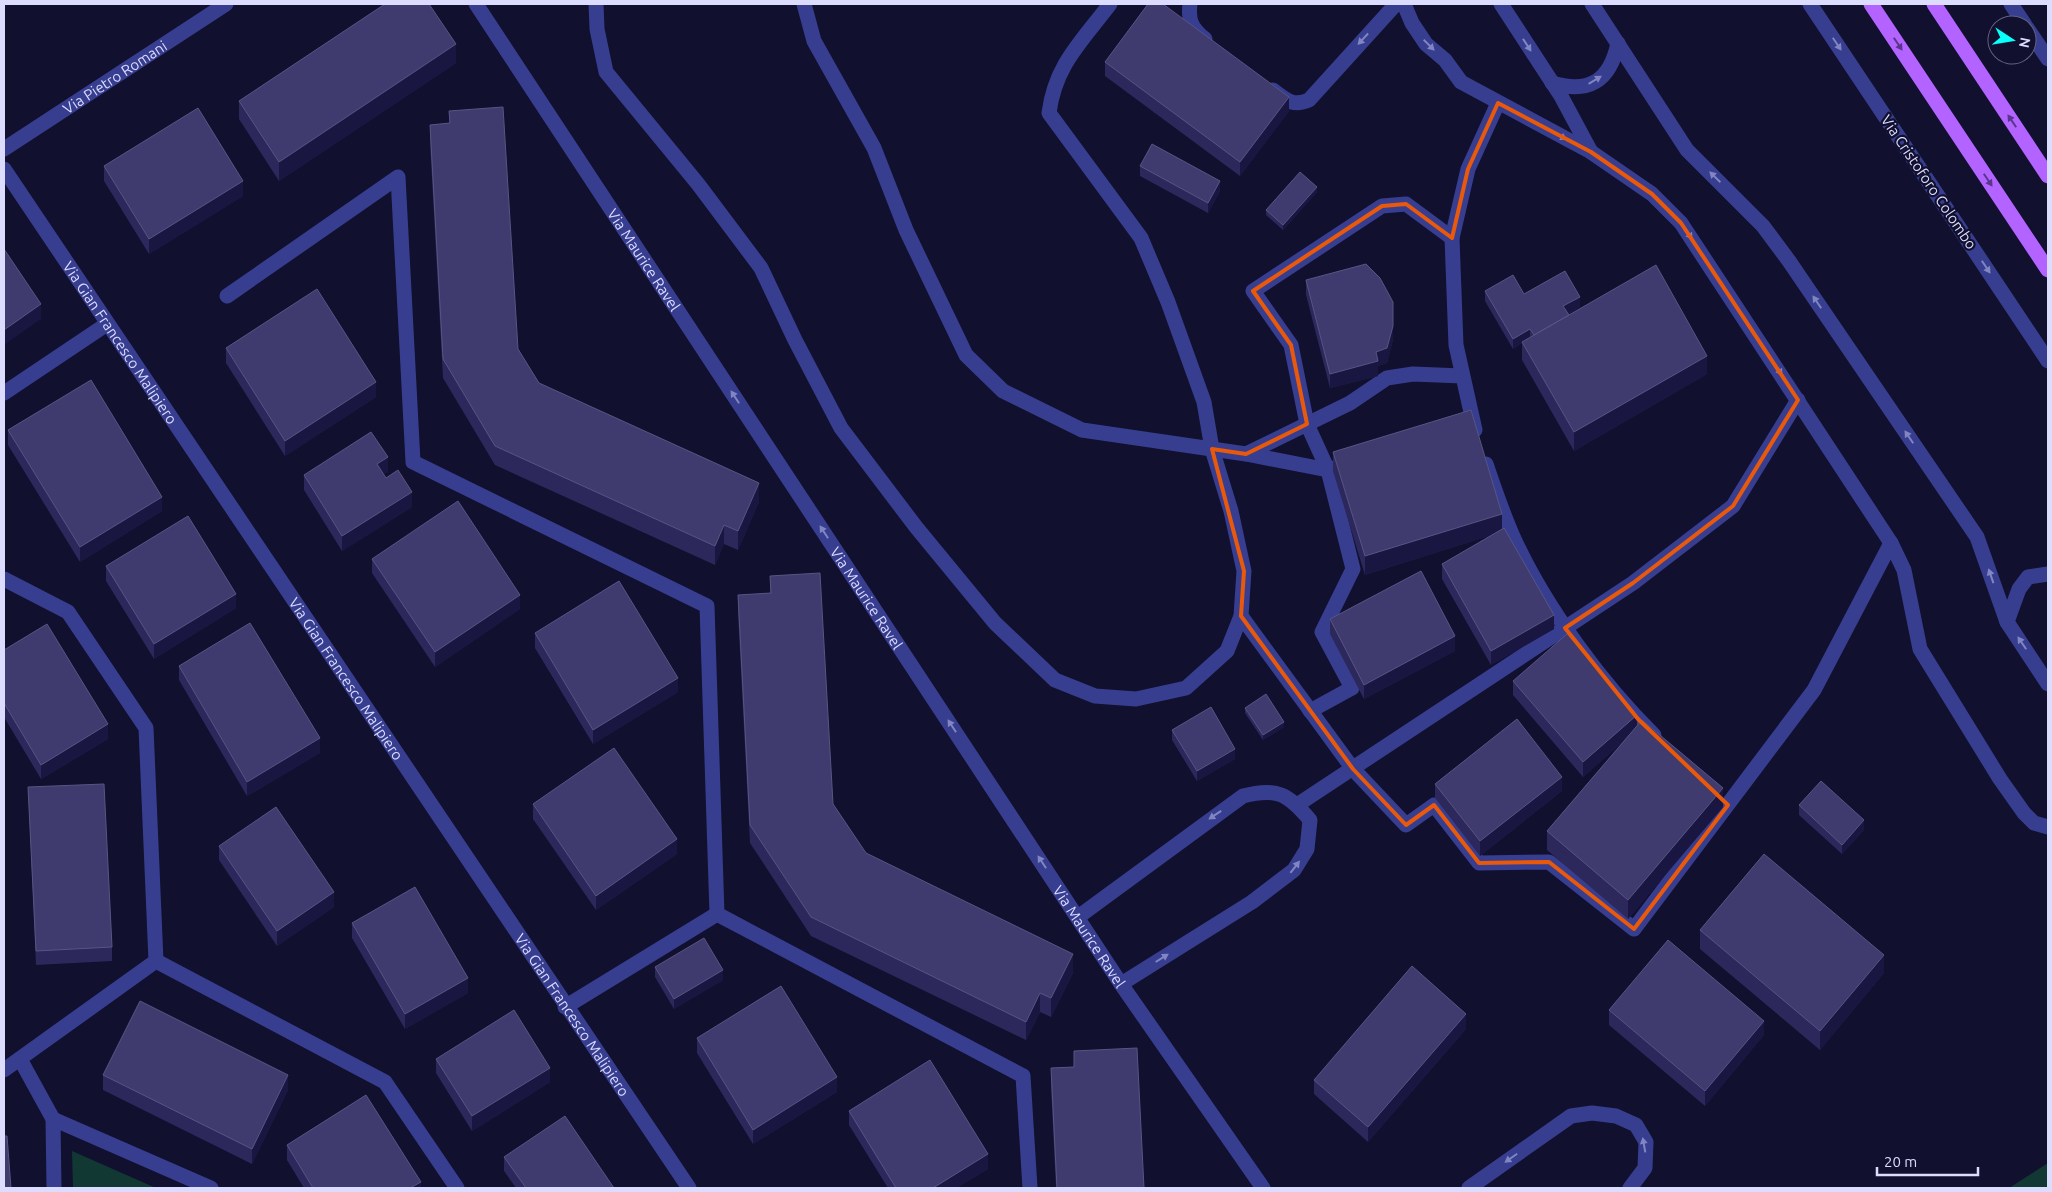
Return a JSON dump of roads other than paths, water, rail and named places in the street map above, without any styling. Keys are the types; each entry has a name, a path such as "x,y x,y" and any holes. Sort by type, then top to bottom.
{"main road":[{"path":"1871,4 2048,270"},
{"path":"1934,4 2048,176"}],"street":[{"name":"Via Pietro Romani","path":"4,149 226,4"},
{"name":"Via Maurice Ravel","path":"476,4 1121,984 1263,1188"},
{"path":"596,4 597,28 606,72 698,184 762,268 795,340 841,428 916,527 995,623 1055,680 1095,696 1136,699 1186,688 1227,651 1241,616 1244,571 1231,510 1212,449 1204,402 1168,302 1141,238 1049,113 1052,91 1060,69 1110,4"},
{"path":"804,4 814,41 874,148 906,230 966,355 1003,391 1082,430 1246,454 1328,470 1351,462"},
{"path":"1190,4 1188,19 1195,31 1217,48"},
{"path":"1262,81 1291,104 1301,104 1309,100 1396,4"},
{"path":"1404,4 1412,23 1426,44 1445,60 1461,82 1591,152 1652,194 1681,223 1891,543 1904,570 1920,649 2014,800 2034,823 2048,828"},
{"path":"1501,4 1552,83 1591,152"},
{"path":"1592,4 1687,150 1764,226 1972,529 1977,537 2007,622 2048,684"},
{"name":"Via Cristoforo Colombo","path":"1810,4 2048,361"},
{"path":"2011,4 2018,15"},
{"path":"2037,42 2048,59"},
{"path":"1552,83 1570,88 1583,87 1596,81 1607,72 1614,62 1618,43"},
{"path":"1498,103 1468,169 1452,238 1456,345 1462,376 1466,421 1516,543 1565,628 1638,719 1666,745"},
{"name":"Via Gian Francesco Malipiero","path":"4,169 689,1188"},
{"path":"227,296 398,177 414,462 707,606 717,914"},
{"path":"1310,712 1352,688 1322,632 1353,569 1328,470 1308,424 1291,345 1253,291 1382,206 1406,204 1452,238"},
{"path":"4,393 107,324"},
{"path":"1246,454 1350,403 1387,378 1412,374 1462,376"},
{"path":"1297,805 1633,583 1733,506 1798,400"},
{"path":"1241,616 1353,768 1406,825 1434,805 1479,863 1549,862 1634,929 1814,690 1891,543"},
{"path":"2007,622 2018,589 2028,577 2048,574"},
{"path":"4,579 68,612 146,728 156,961"},
{"path":"1078,917 1243,796 1264,790 1281,793 1297,805 1310,820 1307,849 1294,870 1252,902 1121,984"},
{"path":"1714,792 1728,805"},
{"path":"566,1007 717,914"},
{"path":"717,914 1023,1076 1030,1188"},
{"path":"4,1070 156,961"},
{"path":"156,961 385,1082 457,1188"},
{"path":"20,1058 53,1119 54,1188"},
{"path":"1469,1188 1571,1116 1592,1113 1616,1116 1636,1125 1646,1142 1645,1168 1630,1188"},
{"path":"53,1119 211,1188"}]}
